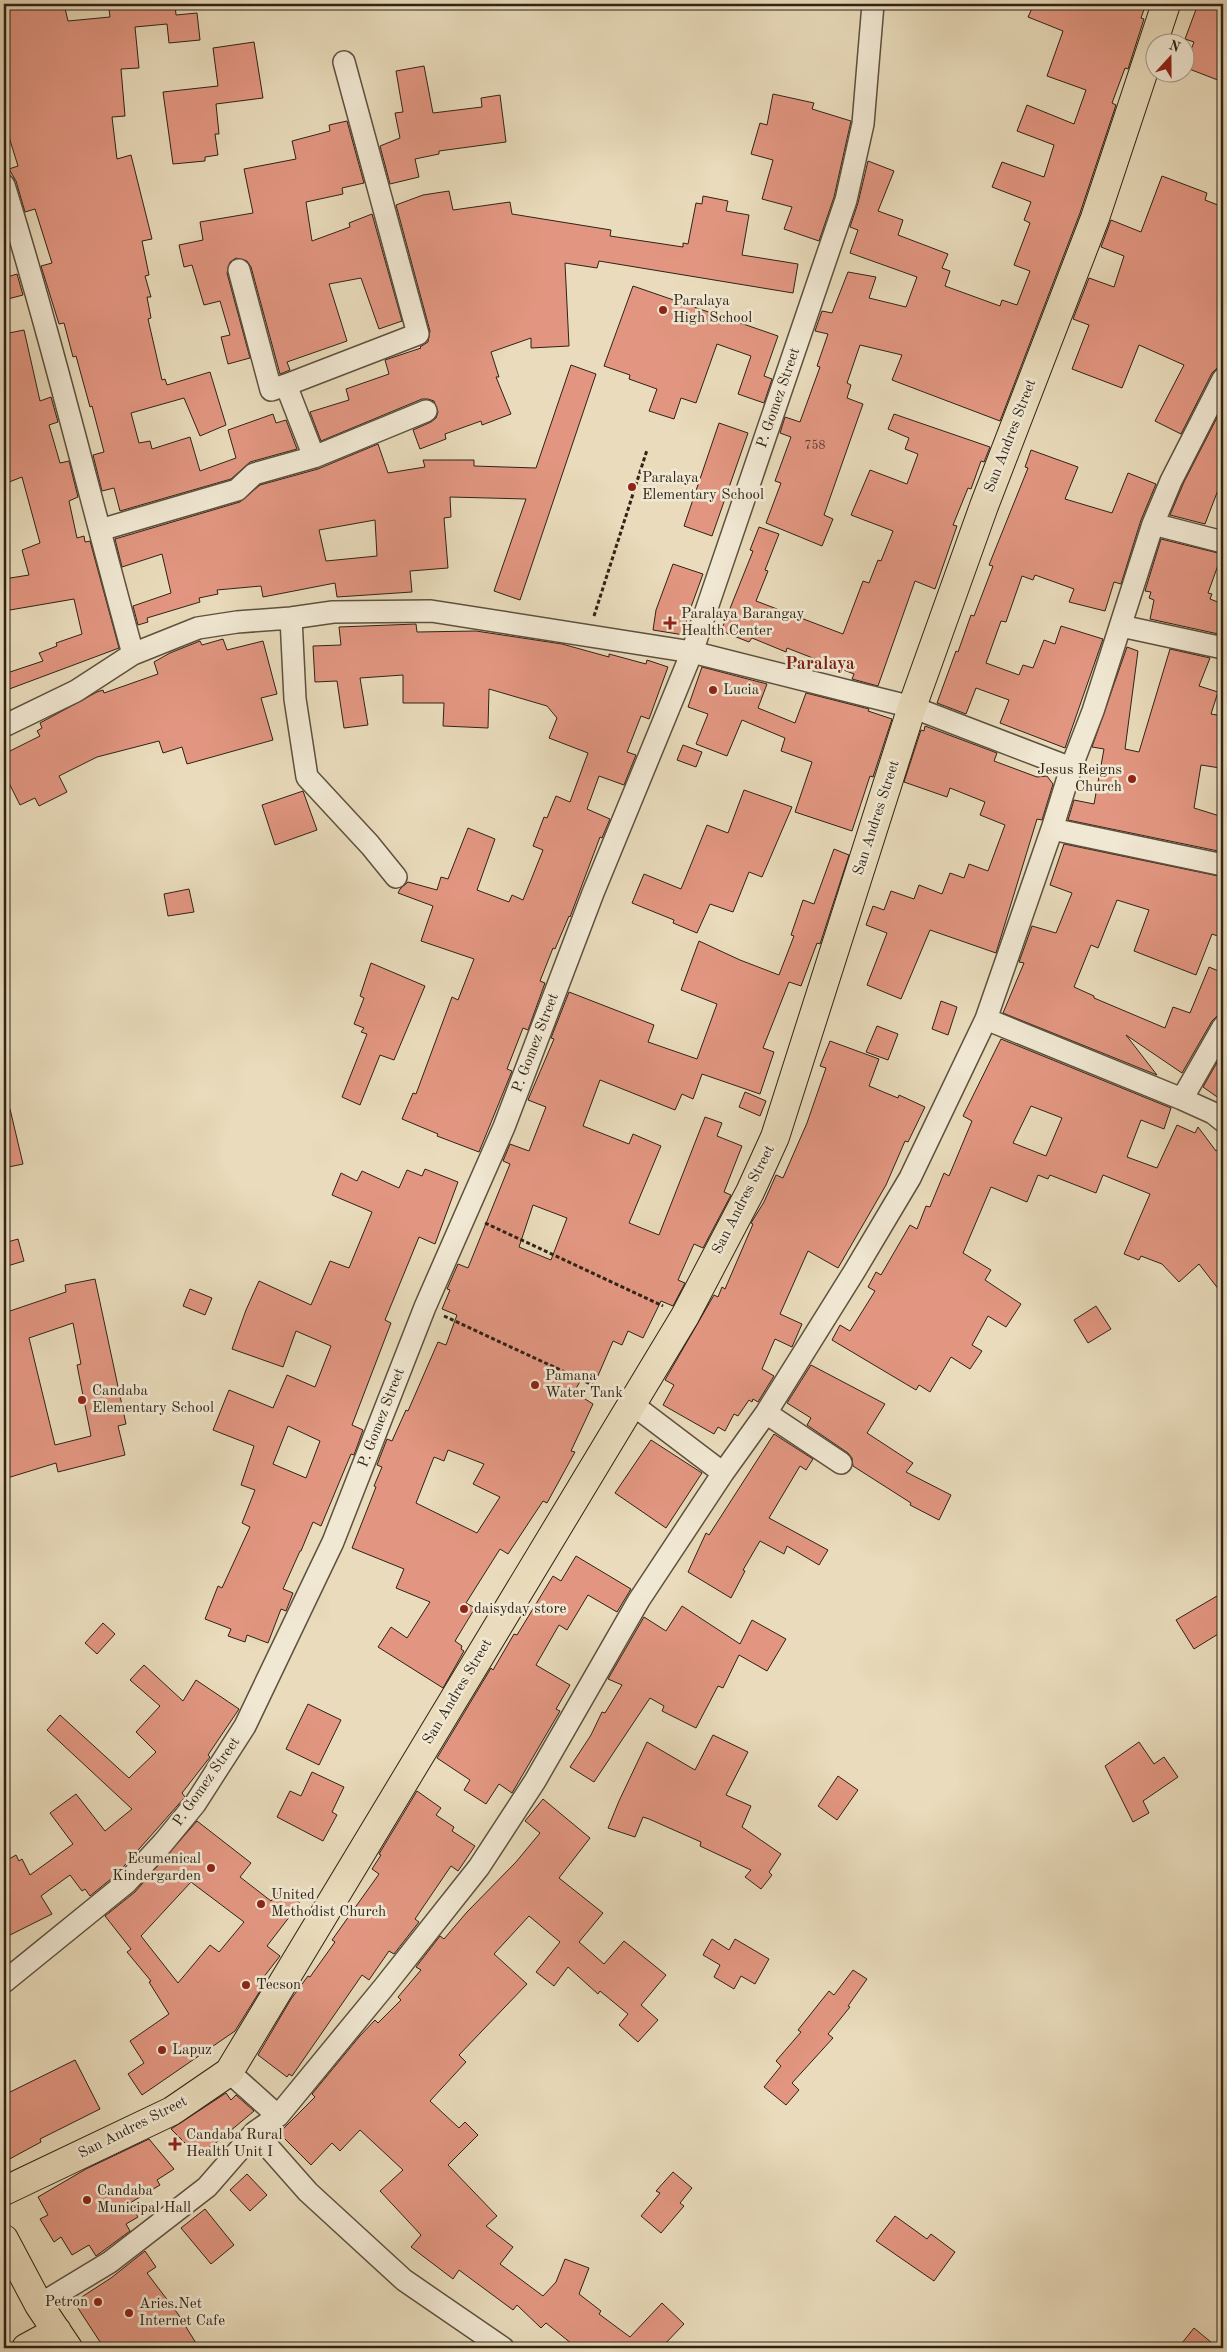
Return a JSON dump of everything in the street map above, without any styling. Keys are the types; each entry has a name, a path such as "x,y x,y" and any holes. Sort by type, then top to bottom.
{"main road":[{"name":"San Andres Street","path":"4,2191 172,2111 229,2072 632,1404 684,1316 746,1200 775,1137 912,707 984,506 1095,218 1166,4"},
{"path":"4,2239 39,2305 62,2340 26,2348"}],"street":[{"name":"P. Gomez Street","path":"4,1982 126,1883 163,1843 195,1804 245,1726 332,1542 425,1307 504,1127 593,893 692,652 846,200 863,124 873,4"},
{"path":"240,270 271,390 418,334 344,62"},
{"path":"4,185 58,369 133,654"},
{"path":"39,2305 110,2262 207,2187 255,2132 278,2116 384,1987 478,1867 535,1781 639,1600 723,1472 766,1413 910,1178 986,1019 1052,829 1071,768 1122,626 1153,524 1170,481 1223,380"},
{"path":"286,385 314,457"},
{"path":"100,530 238,490 254,474 314,457 426,411"},
{"path":"1153,524 1223,542"},
{"path":"4,726 76,691 133,654 198,628 333,612 431,611 692,652 912,707 1071,768"},
{"path":"291,618 295,699 307,777 370,845 396,877"},
{"path":"1122,626 1223,648"},
{"path":"1052,829 1223,865"},
{"path":"986,1019 1182,1099 1213,1113 1223,1121"},
{"path":"1182,1099 1223,1027"},
{"path":"632,1404 723,1472"},
{"path":"766,1413 841,1463"},
{"path":"229,2072 278,2116"},
{"path":"255,2132 308,2192 404,2280 503,2348"}],"path":[{"path":"588,636 647,450"},
{"path":"466,1214 684,1316"},
{"path":"425,1307 491,1336 632,1404"}],"building":[{"path":"4,4 64,4 68,21 110,17 109,9 134,6 134,4 175,4 176,15 197,13 200,40 169,43 167,24 135,27 139,68 121,69 125,116 112,117 117,159 131,155 152,239 142,241 149,275 145,276 151,297 147,297 151,318 148,319 162,380 165,379 167,385 210,372 226,425 200,436 184,398 131,413 139,443 150,441 152,449 190,437 200,471 236,458 228,430 273,414 276,423 286,420 297,449 250,462 231,479 120,511 114,488 102,491 93,455 104,452 92,406 90,407 76,356 73,357 64,323 59,324 41,266 52,263 35,209 25,212 16,181 9,169 18,166 4,121"},
{"path":"1034,4 1146,4 1141,18 1144,19 1128,69 1125,68 1112,103 1116,105 1080,213 1000,421 892,380 902,355 860,345 847,383 851,385 847,398 863,404 824,515 833,519 822,546 766,523 781,483 775,481 791,437 780,433 785,417 800,422 820,367 817,366 828,334 815,331 822,311 832,313 848,272 876,277 869,298 906,307 917,277 850,253 858,230 850,227 868,161 894,171 878,211 903,220 898,235 948,254 942,268 950,271 945,286 1000,306 1002,300 1017,305 1030,271 1014,265 1030,223 1024,220 1031,202 992,187 1002,162 1044,177 1054,145 1017,131 1027,105 1074,124 1086,90 1047,76 1063,31 1028,17"},
{"path":"1198,4 1223,4 1223,82 1194,71 1194,32 1188,32"},
{"path":"254,42 263,98 216,104 219,134 215,134 218,155 205,157 205,161 173,164 163,92 218,86 213,48"},
{"path":"424,66 433,113 482,107 481,98 500,95 506,142 439,151 439,154 415,159 419,177 390,184 380,146 400,138 395,113 403,112 396,71"},
{"path":"773,94 814,103 812,109 851,121 834,197 819,241 784,229 792,207 762,199 773,160 751,154 760,123 767,125"},
{"path":"347,121 364,183 342,188 343,194 306,202 312,241 350,227 349,223 372,214 402,321 379,329 361,278 329,284 347,341 287,362 290,370 280,374 251,267 247,261 236,258 230,262 227,273 250,358 228,364 221,337 230,335 220,301 204,305 192,265 184,267 179,245 203,240 200,222 253,213 244,169 296,159 292,141 330,131 329,125"},
{"path":"1162,176 1207,193 1205,200 1223,207 1223,367 1217,368 1212,373 1181,434 1155,421 1184,365 1139,345 1122,388 1072,369 1089,325 1073,319 1089,278 1114,287 1124,256 1101,247 1111,220 1141,232"},
{"path":"449,191 453,210 510,202 512,214 611,230 610,236 683,247 683,243 688,244 696,203 702,204 703,196 728,201 726,211 749,215 742,255 798,264 793,293 599,261 597,268 565,263 569,346 531,348 531,338 491,352 499,377 496,377 511,414 482,425 481,421 445,434 446,439 420,449 413,430 431,422 436,418 438,412 434,401 422,399 321,441 310,412 349,400 346,389 389,374 385,360 421,348 428,342 430,331 396,205 423,195"},
{"path":"17,274 23,295 4,300 4,278"},
{"path":"633,286 778,336 764,376 772,379 764,403 738,394 751,356 717,344 696,403 681,398 674,419 649,411 657,389 629,379 630,375 604,366"},
{"path":"24,330 40,401 51,397 58,422 49,425 60,463 69,461 78,497 69,501 77,538 84,536 85,542 90,541 119,648 4,691 4,674 43,661 39,653 57,646 56,643 82,634 74,599 4,611 4,579 29,575 22,550 40,543 22,477 4,484 4,334"},
{"path":"571,365 596,374 520,600 494,591 526,499 450,497 451,517 444,518 448,568 410,571 412,592 337,597 335,583 263,597 261,586 217,590 218,594 199,598 200,602 147,618 148,622 138,625 133,606 171,593 162,554 122,567 115,539 240,502 260,485 318,469 378,444 388,473 425,467 423,460 474,460 474,466 536,468","holes":["375,520 377,556 326,561 319,530"]},
{"path":"1223,406 1223,477 1205,524 1170,515 1184,482"},
{"path":"894,414 990,447 984,462 981,461 971,489 968,488 953,525 957,526 935,589 915,581 878,686 852,679 854,674 787,648 786,652 752,638 749,642 721,631 753,551 750,550 759,527 779,534 765,570 768,571 756,601 843,634 863,581 869,583 878,560 881,561 893,531 851,515 870,470 907,484 918,454 905,449 909,438 888,429"},
{"path":"719,423 748,433 712,536 684,526"},
{"path":"1031,450 1078,467 1065,499 1112,513 1128,473 1156,484 1141,520 1121,584 1114,582 1105,611 1069,602 1074,589 1035,575 1033,580 1022,576 1006,622 1001,621 986,663 1019,675 1023,665 1033,668 1044,640 1055,644 1061,626 1103,639 1065,748 1000,723 1009,700 976,688 966,714 937,703 956,651 958,652 971,615 974,616 993,566 989,565 1028,468 1025,467"},
{"path":"1161,539 1222,554 1208,593 1212,594 1210,599 1223,604 1223,635 1150,619 1154,600 1149,598 1151,592 1145,591"},
{"path":"673,564 703,574 687,618 684,635 653,630 656,610"},
{"path":"416,624 417,632 476,631 562,644 609,657 609,654 646,664 647,660 668,667 649,719 641,716 627,752 636,755 624,785 599,776 587,809 610,819 602,838 600,837 570,917 555,949 553,948 540,981 545,983 528,1030 523,1028 507,1069 512,1071 479,1152 437,1136 438,1134 402,1119 413,1093 416,1094 452,997 458,1000 474,959 421,941 433,906 398,893 408,882 437,890 441,877 448,879 468,828 495,839 477,890 509,902 512,895 523,900 543,850 533,846 544,817 547,818 556,796 570,802 588,753 549,738 557,718 547,706 489,689 488,728 443,726 444,703 403,703 403,675 360,678 368,725 344,728 337,681 315,682 313,646 341,645 339,627"},
{"path":"223,639 227,650 263,641 277,694 261,698 273,740 187,764 182,747 163,753 159,741 97,757 59,776 67,792 39,806 35,798 20,805 4,773 4,754 40,736 37,731 42,728 40,723 97,692 103,690 104,693 158,674 154,662 170,653 200,641 202,645"},
{"path":"1127,647 1138,651 1125,749 1139,752 1170,649 1210,658 1199,686 1218,692 1211,714 1223,716 1223,747 1220,768 1201,765 1194,808 1223,817 1223,852 1068,820 1074,800 1094,804 1104,749 1092,747"},
{"path":"702,667 767,684 758,708 795,723 806,693 869,709 868,711 892,719 873,777 870,776 852,831 795,812 812,762 781,751 785,738 742,720 727,756 696,744 708,714 688,707"},
{"path":"925,726 997,753 994,761 1037,777 1047,776 1053,784 1042,820 1037,819 996,953 930,930 901,999 867,985 887,933 866,925 873,906 884,910 891,891 914,899 919,885 942,894 950,873 964,878 969,864 988,871 1005,825 980,815 985,802 950,788 947,797 904,782 921,730 924,731"},
{"path":"683,745 702,752 696,767 677,760"},
{"path":"744,790 792,807 762,877 749,872 733,912 710,904 697,933 673,923 674,920 632,903 644,874 681,889 707,825 728,833"},
{"path":"303,791 317,830 275,845 262,805"},
{"path":"1064,844 1223,877 1223,938 1212,934 1196,975 1134,951 1149,910 1117,900 1098,948 1091,945 1074,987 1094,996 1094,998 1165,1028 1173,1007 1190,1013 1209,967 1223,973 1223,1015 1217,1016 1212,1021 1182,1073 1126,1035 1157,1075 1003,1013 1024,963 1019,962 1032,926 1056,933 1072,893 1050,885"},
{"path":"834,849 849,855 820,944 817,943 801,986 789,982 763,1048 774,1052 760,1094 702,1074 693,1099 682,1094 675,1110 600,1080 583,1126 629,1144 633,1134 661,1146 629,1223 659,1235 705,1117 722,1123 717,1136 742,1146 724,1192 731,1195 703,1248 694,1244 678,1280 685,1283 673,1306 661,1301 643,1338 628,1331 622,1345 613,1341 597,1378 586,1371 574,1392 593,1404 571,1451 575,1452 547,1503 543,1501 508,1554 500,1549 466,1603 475,1608 455,1641 462,1646 461,1649 464,1651 443,1688 378,1647 391,1627 407,1638 430,1602 396,1588 404,1569 352,1548 376,1487 374,1486 382,1467 377,1465 387,1439 392,1441 406,1410 408,1411 438,1342 446,1345 457,1315 442,1309 450,1290 447,1289 458,1264 468,1268 510,1164 503,1161 510,1144 529,1151 546,1107 528,1100 554,1039 551,1038 569,992 654,1025 648,1042 697,1059 717,1004 681,990 699,941 779,975 794,936 791,935 803,900 814,904","holes":["533,1205 567,1218 551,1260 519,1247","448,1450 484,1464 473,1484 500,1497 477,1533 416,1503 434,1457 444,1461"]},
{"path":"189,889 194,912 168,916 164,894"},
{"path":"371,963 425,986 394,1060 380,1055 360,1105 342,1097 367,1034 361,1032 364,1028 354,1024 364,998 360,996"},
{"path":"941,1001 957,1007 948,1035 932,1029"},
{"path":"877,1026 898,1034 888,1060 866,1052"},
{"path":"1001,1039 1171,1108 1164,1129 1141,1120 1127,1157 1157,1168 1177,1125 1195,1133 1198,1127 1216,1151 1223,1146 1223,1295 1199,1264 1179,1282 1162,1264 1141,1256 1139,1260 1124,1254 1150,1194 1103,1175 1096,1193 1050,1175 1048,1179 1038,1175 1027,1202 991,1187 963,1253 991,1270 985,1280 1021,1304 1006,1327 988,1316 972,1345 982,1351 970,1369 951,1357 930,1392 919,1385 916,1390 832,1340 840,1325 850,1331 875,1291 868,1287 876,1272 881,1275 910,1225 917,1229 926,1206 930,1207 944,1173 949,1176 972,1121 963,1116","holes":["1031,1106 1062,1118 1046,1156 1013,1143"]},
{"path":"830,1041 879,1059 869,1086 898,1098 899,1095 925,1107 908,1142 905,1141 886,1185 838,1268 808,1251 780,1314 802,1324 792,1347 775,1339 762,1369 774,1376 758,1402 753,1399 752,1402 749,1400 738,1416 734,1414 725,1431 718,1427 714,1434 663,1405 674,1385 665,1380 714,1295 718,1297 722,1287 725,1289 753,1224 751,1223 764,1202 776,1175 783,1178 807,1123 826,1068 820,1066"},
{"path":"1223,1052 1223,1101 1203,1087"},
{"path":"745,1092 766,1101 760,1116 739,1107"},
{"path":"10,1109 23,1164 4,1168 4,1110"},
{"path":"425,1169 458,1182 435,1244 419,1237 385,1320 391,1323 352,1425 363,1430 354,1455 351,1454 321,1526 313,1522 283,1589 293,1593 286,1611 281,1609 268,1643 247,1635 245,1642 228,1636 231,1629 205,1619 218,1586 222,1588 250,1527 242,1523 255,1490 241,1485 254,1446 213,1430 229,1390 273,1408 287,1375 315,1387 331,1346 296,1331 283,1367 232,1349 246,1310 259,1281 311,1305 330,1261 349,1268 372,1212 332,1195 341,1173 357,1181 362,1171 399,1188 407,1170 422,1176","holes":["288,1426 320,1441 306,1478 273,1464"]},
{"path":"18,1239 24,1261 4,1267 4,1243"},
{"path":"95,1279 126,1424 118,1426 125,1455 58,1472 56,1463 4,1479 4,1313 66,1292 65,1285","holes":["73,1323 81,1364 77,1365 91,1436 55,1445 29,1338"]},
{"path":"190,1289 212,1298 205,1315 183,1306"},
{"path":"1096,1306 1111,1329 1088,1343 1074,1320"},
{"path":"811,1365 885,1404 867,1433 913,1463 906,1472 951,1495 939,1520 910,1505 911,1503 853,1466 852,1458 848,1453 807,1425 811,1418 787,1403"},
{"path":"774,1434 813,1459 806,1470 800,1466 769,1518 828,1550 819,1565 787,1546 784,1554 760,1541 743,1570 745,1571 731,1598 688,1572 706,1533 709,1535"},
{"path":"651,1440 702,1473 666,1528 615,1493"},
{"path":"576,1556 631,1589 617,1612 588,1595 567,1630 559,1625 536,1665 570,1685 556,1709 560,1711 512,1793 499,1784 486,1804 464,1790 470,1780 437,1758 491,1668 493,1670 514,1634 517,1635 553,1576 561,1581"},
{"path":"1217,1596 1223,1606 1223,1631 1194,1649 1176,1620"},
{"path":"682,1606 740,1644 752,1620 786,1639 767,1671 739,1655 723,1688 718,1686 696,1728 662,1711 664,1706 650,1698 594,1782 570,1767 591,1735 602,1712 605,1713 622,1685 608,1679 644,1617 666,1631"},
{"path":"103,1623 115,1634 97,1654 85,1643"},
{"path":"144,1665 183,1701 196,1680 239,1709 208,1755 210,1757 182,1793 185,1797 117,1874 90,1896 85,1889 82,1891 70,1875 41,1896 52,1914 4,1938 4,1862 16,1855 19,1861 22,1859 30,1875 73,1844 50,1813 76,1794 105,1831 132,1809 47,1730 60,1715 129,1778 156,1752 136,1732 160,1706 130,1680"},
{"path":"308,1704 341,1720 319,1765 286,1749"},
{"path":"713,1735 748,1752 726,1795 751,1806 742,1827 781,1854 769,1872 772,1875 761,1889 745,1877 751,1870 700,1846 701,1842 649,1819 643,1817 635,1837 608,1828 647,1742 695,1770"},
{"path":"1139,1742 1154,1764 1164,1757 1178,1777 1143,1801 1149,1813 1133,1822 1105,1766"},
{"path":"312,1772 344,1787 332,1812 337,1815 323,1841 277,1817 290,1791 301,1796"},
{"path":"838,1776 858,1790 837,1820 818,1806"},
{"path":"417,1791 441,1808 436,1815 454,1827 452,1831 475,1846 458,1871 451,1866 415,1919 419,1922 394,1954 389,1951 369,1980 362,1975 292,2076 289,2074 287,2077 258,2055 291,1999 308,1976 310,1977 335,1942 332,1940 379,1874 372,1869"},
{"path":"543,1799 590,1838 559,1878 603,1913 579,1942 604,1964 624,1941 666,1975 641,2005 658,2020 638,2042 619,2025 628,2014 600,1991 598,1994 568,1967 554,1986 536,1972 560,1942 529,1916 494,1954 527,1984 459,2055 466,2062 430,2101 459,2128 465,2122 478,2135 448,2165 497,2216 486,2226 513,2247 500,2264 543,2296 556,2282 565,2259 589,2268 579,2294 601,2311 599,2314 630,2337 662,2303 684,2324 661,2348 577,2348 546,2323 541,2328 517,2305 513,2310 459,2270 453,2279 411,2247 421,2235 380,2191 403,2170 360,2130 340,2151 332,2143 311,2165 279,2133 315,2097 312,2094 359,2037 375,2020 378,2023 401,2000 398,1997 421,1970 416,1967 440,1936 444,1939 467,1912 516,1862 540,1833 525,1821"},
{"path":"197,1821 251,1863 240,1877 271,1901 281,1889 300,1903 267,1946 280,1956 259,1983 263,1986 235,2031 142,2095 128,2074 144,2063 130,2041 169,2014 149,1982 151,1981 127,1952 131,1949 105,1916 135,1892","holes":["191,1882 244,1922 219,1952 210,1945 178,1983 141,1936"]},
{"path":"712,1939 729,1950 735,1939 769,1959 755,1984 741,1976 734,1989 714,1977 720,1965 703,1955"},
{"path":"853,1970 867,1979 848,2006 850,2007 828,2034 833,2038 792,2083 799,2090 786,2105 764,2087 781,2066 776,2061 801,2032 798,2030 829,1991 834,1995"},
{"path":"75,2060 100,2109 40,2139 41,2142 4,2162 4,2095"},
{"path":"226,2093 231,2100 236,2095 254,2111 217,2142 197,2155 171,2129"},
{"name":"Candaba Municipal Hall","path":"149,2139 174,2169 157,2180 160,2185 130,2203 138,2217 126,2224 130,2231 96,2256 89,2245 72,2255 61,2237 54,2242 40,2219 48,2215 38,2197 86,2169"},
{"path":"673,2172 692,2188 680,2203 684,2206 661,2233 641,2216 660,2193 656,2191"},
{"path":"247,2174 267,2195 250,2211 230,2190"},
{"path":"205,2209 234,2245 211,2264 181,2228"},
{"path":"895,2216 927,2239 931,2234 955,2252 934,2281 876,2241"},
{"path":"145,2251 156,2267 147,2273 178,2314 199,2348 104,2348 74,2302 111,2278"},
{"path":"1194,2328 1218,2348 1178,2348"}],"place":[{"name":"Paralaya High School","path":"663,310"},
{"name":"Paralaya Elementary School","path":"632,487"},
{"name":"Paralaya Barangay Health Center","path":"670,623"},
{"name":"Lucia","path":"713,690"},
{"name":"Jesus Reigns Church","path":"1132,779"},
{"name":"Pamana Water Tank","path":"535,1385"},
{"name":"Candaba Elementary School","path":"82,1400"},
{"name":"daisyday store","path":"464,1609"},
{"name":"Ecumenical Kindergarden","path":"211,1868"},
{"name":"United Methodist Church","path":"261,1904"},
{"name":"Tecson","path":"246,1985"},
{"name":"Lapuz","path":"162,2050"},
{"name":"Candaba Rural Health Unit I","path":"175,2144"},
{"name":"Candaba Municipal Hall","path":"87,2200"},
{"name":"Petron","path":"98,2302"},
{"name":"Aries.Net Internet Cafe","path":"129,2313"}],"district":[{"name":"Paralaya","path":"820,664"}]}
